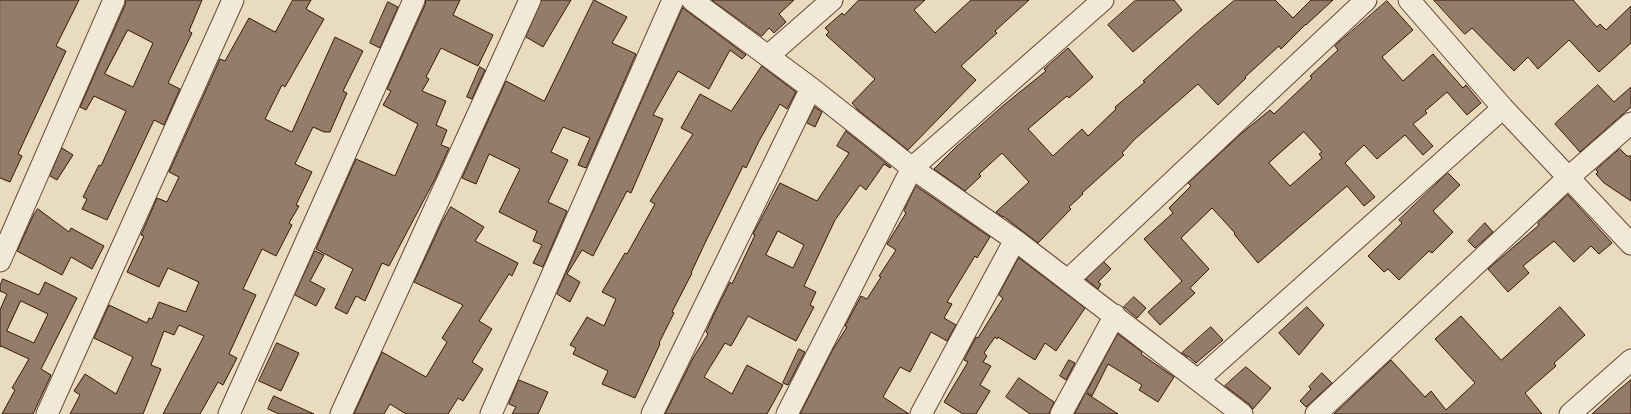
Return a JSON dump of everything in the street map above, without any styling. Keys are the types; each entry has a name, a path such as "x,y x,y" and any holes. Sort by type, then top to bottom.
{"street":[{"path":"0,261 114,0"},
{"path":"47,414 233,0"},
{"path":"229,414 414,0"},
{"path":"341,414 530,0"},
{"path":"491,414 673,0"},
{"path":"692,0 811,88 912,168 1015,240 1115,315 1242,414"},
{"path":"787,414 912,168 1103,0"},
{"path":"1068,280 1366,0"},
{"path":"1409,0 1503,108 1631,244"},
{"path":"768,56 819,4"},
{"path":"652,414 811,88"},
{"path":"1198,380 1503,108"},
{"path":"1316,414 1568,178 1631,123"},
{"path":"921,414 1015,240"},
{"path":"1061,414 1115,315"},
{"path":"1570,414 1631,360"}],"building":[{"path":"0,0 79,0 56,46 66,51 18,154 22,156 10,182 0,178"},
{"path":"126,0 202,0 189,31 192,33 168,83 180,89 164,125 154,120 107,220 82,209 87,199 83,197 99,165 101,166 126,111 94,96 86,110 80,107","holes":["128,30 153,43 133,87 105,74"]},
{"path":"293,0 311,0 306,9 324,19 285,87 282,85 265,119 292,132 335,37 363,51 343,91 347,93 330,132 324,132 313,127 295,164 312,172 296,205 299,206 289,223 292,225 276,256 262,249 243,289 256,295 229,354 237,358 223,385 218,382 200,414 163,414 204,336 179,325 174,335 164,331 151,365 161,369 143,414 70,414 80,395 74,391 85,374 116,394 133,357 94,338 109,305 147,323 149,318 152,319 159,302 186,312 199,282 168,268 159,287 127,272 144,236 141,235 157,198 167,202 179,177 169,172 220,59 225,61 249,18 275,32"},
{"path":"426,0 460,0 453,15 493,35 478,66 441,48 426,77 429,79 422,91 446,101 436,125 447,130 441,145 449,148 435,179 389,266 382,263 365,301 356,296 347,314 335,308 353,269 316,249 356,159 395,176 418,124 383,105 391,91 387,89"},
{"path":"542,0 571,0 543,47 526,37"},
{"path":"594,0 627,17 612,43 636,54 586,168 578,165 590,138 563,127 551,152 568,160 548,202 567,211 543,267 533,263 542,245 533,241 537,231 499,212 520,169 489,154 476,184 462,178 506,81 544,101"},
{"path":"712,0 794,0 779,14 786,22 774,33 769,28 762,36"},
{"path":"859,0 925,0 914,10 935,33 971,0 1029,0 995,31 997,33 961,66 976,80 908,150 858,110 852,103 875,79 826,35 829,32 825,28 842,13 844,15"},
{"path":"1136,0 1174,0 1182,10 1133,52 1108,25"},
{"path":"1235,0 1275,0 1293,18 1311,0 1333,0 1281,49 1279,46 1245,77 1246,78 1218,105 1198,84 1135,139 1122,153 1124,155 1082,193 1083,194 1069,207 1071,209 1038,243 996,212 1029,182 1002,153 979,174 981,176 965,191 934,169 956,147 1005,104 1046,71 1044,69 1068,48 1093,77 1069,98 1067,96 1028,129 1053,156 1082,129 1088,136 1116,109 1115,107 1145,82 1143,81"},
{"path":"1434,0 1573,0 1597,27 1600,24 1606,30 1631,6 1631,43 1599,72 1569,40 1538,69 1528,57 1514,71 1472,28 1465,34"},
{"path":"1387,1 1413,30 1382,57 1403,81 1433,54 1463,88 1466,85 1481,103 1467,115 1447,92 1425,111 1427,113 1413,124 1433,146 1423,155 1405,135 1377,159 1364,145 1345,163 1375,197 1364,206 1347,186 1258,263 1234,234 1235,233 1212,208 1181,238 1209,269 1190,288 1195,293 1160,325 1148,312 1182,281 1144,239 1173,213 1169,208 1191,186 1188,183 1242,133 1270,110 1274,114 1312,78 1310,76 1338,50 1335,46","holes":["1304,132 1322,152 1319,154 1322,158 1290,186 1269,163"]},
{"path":"388,2 398,7 380,48 370,43"},
{"path":"683,8 746,55 742,59 730,50 709,89 678,71 653,115 663,119 631,193 627,191 593,256 582,250 567,274 580,282 570,302 557,294"},
{"path":"762,66 796,92 787,109 780,104 746,168 743,166 672,312 674,313 635,398 602,384 608,371 573,354 576,348 570,345 587,317 604,326 616,299 602,292 625,253 627,254 655,204 650,201 693,134 681,128 700,94 731,111"},
{"path":"480,67 485,70 472,99 467,97"},
{"path":"1598,85 1614,102 1631,87 1631,107 1580,152 1555,124"},
{"path":"815,107 822,112 815,127 807,123"},
{"path":"846,131 891,167 890,168 884,164 866,190 860,185 835,220 804,286 816,292 810,305 814,307 796,341 748,316 731,346 725,343 704,377 732,394 747,365 783,385 767,414 665,414 693,358 708,334 706,332 714,314 730,282 732,284 755,235 753,234 780,183 817,201 849,153 837,146","holes":["778,231 804,245 793,268 766,255"]},
{"path":"62,148 73,155 57,180 50,176"},
{"path":"1620,149 1627,156 1631,156 1631,201 1604,183 1596,174 1598,172 1596,170"},
{"path":"1448,173 1460,185 1433,211 1453,232 1432,253 1429,251 1399,280 1388,269 1384,272 1368,256 1402,223 1399,220"},
{"path":"916,186 990,237 977,258 975,256 947,302 952,304 944,318 956,325 947,341 931,332 910,372 900,367 883,397 909,414 800,414 832,351 847,327 845,326 861,296 867,299 881,277 879,276 896,250 887,244 906,213 904,211"},
{"path":"1568,195 1612,243 1599,254 1591,246 1574,262 1554,241 1523,266 1529,273 1508,292 1488,269 1539,225 1538,223"},
{"path":"451,207 484,227 475,241 518,263 512,276 509,274 479,321 492,329 472,362 483,369 463,401 458,398 448,414 406,414 390,404 384,414 354,414 382,352 426,377 447,342 442,338 463,305 414,282 442,222"},
{"path":"38,209 69,232 71,228 104,246 92,269 71,257 62,275 17,251 34,214"},
{"path":"1485,223 1493,232 1475,248 1468,241"},
{"path":"315,251 324,255 310,281 325,289 316,306 295,295"},
{"path":"1019,258 1085,308 1056,351 1045,343 1035,360 998,337 997,339 995,337 984,353 987,356 983,362 991,366 980,385 990,391 976,414 963,414 944,402 968,362 964,360 976,337 978,338 1003,298 999,295"},
{"path":"1104,262 1111,269 1098,282 1101,284 1098,289 1086,279"},
{"path":"3,279 39,295 45,282 77,298 41,369 51,375 33,414 2,414 15,390 12,388 29,359 1,346 0,347 0,310 7,294 0,291 0,286","holes":["21,301 48,314 34,343 7,331"]},
{"path":"1134,297 1146,308 1137,318 1124,307"},
{"path":"1307,307 1324,325 1299,355 1279,333"},
{"path":"1560,307 1585,335 1554,363 1556,366 1525,393 1542,414 1334,414 1391,360 1425,397 1431,391 1446,410 1475,383 1435,339 1461,316 1501,360"},
{"path":"1211,327 1223,340 1196,363 1182,353"},
{"path":"1118,334 1142,352 1141,354 1174,377 1158,402 1139,390 1142,385 1108,364 1092,396 1087,392"},
{"path":"277,343 299,353 281,391 259,381"},
{"path":"799,349 805,352 788,385 783,383"},
{"path":"1069,360 1075,363 1066,380 1060,376"},
{"path":"1246,367 1271,388 1253,409 1249,404 1225,386"},
{"path":"1322,373 1332,383 1306,407 1300,401 1311,389 1309,387"},
{"path":"1019,378 1054,402 1049,414 1030,414 1006,397"},
{"path":"519,380 548,392 538,414 512,414 516,407 509,404"},
{"path":"1631,380 1631,414 1592,414 1615,393"},
{"path":"1086,393 1118,414 1075,414"},
{"path":"274,396 314,414 279,414 268,409"}]}
